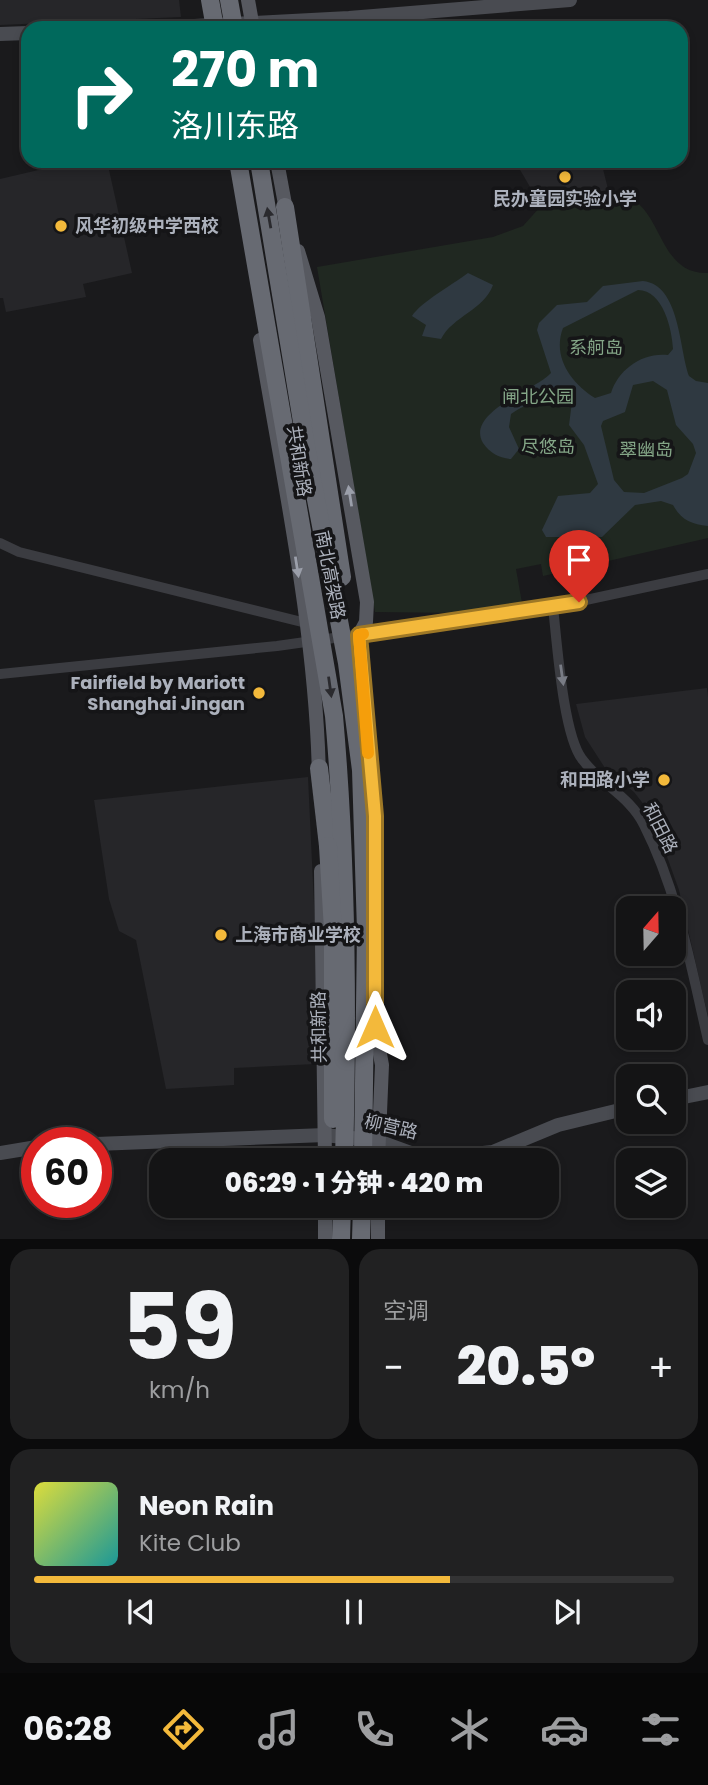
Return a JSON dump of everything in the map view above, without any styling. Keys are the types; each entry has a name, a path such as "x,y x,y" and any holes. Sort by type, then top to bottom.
{"highway":[{"path":"210,0 210,21"},
{"path":"229,0 233,21"},
{"name":"南北高架路","path":"239,168 334,716 340,783 345,933 344,1148"},
{"name":"南北高架路","path":"260,168 307,452 347,663 360,758 366,931 363,1148"},
{"path":"285,207 342,577 347,663"},
{"path":"319,768 328,846 333,930 337,1148"},
{"path":"338,1218 339,1239"},
{"path":"361,1239 362,1218"}],"main road":[{"path":"203,0 209,21"},
{"path":"248,0 251,21"},
{"path":"303,21 476,4 570,0"},
{"path":"0,34 21,33"},
{"name":"共和新路","path":"233,168 306,623 319,768 333,815 337,886 332,1136 334,1148"},
{"name":"共和新路","path":"278,168 285,207 318,317 367,602 366,622 359,635 375,816 375,1027 371,1148"},
{"name":"共和新路","path":"285,207 290,311 348,626 359,635"},
{"path":"686,1096 708,1092"},
{"name":"柳营路","path":"112,1143 332,1136 373,1140 411,1153 443,1157 493,1152 558,1125 616,1111"},
{"name":"共和新路","path":"328,1148 332,1136"},
{"name":"共和新路","path":"373,1140 375,1148"},
{"path":"0,1153 21,1150"},
{"path":"325,1239 334,1218"},
{"path":"368,1218 368,1239"},
{"path":"378,1218 378,1239"}],"street":[{"path":"0,543 19,552 306,623"},
{"path":"0,674 359,635 553,607 708,574"},
{"name":"和田路","path":"553,607 575,748 592,771 631,804 649,834 679,913 708,1040"}],"shaded area":[{"path":"0,0 179,0 181,17 21,21 21,24 0,25"},
{"name":"风华初级中学西校","path":"47,168 109,168 132,273 83,284 86,297 6,312 3,298 0,298 0,179"},
{"name":"民办童园实验小学","path":"519,168 603,168 609,193 541,206"},
{"path":"468,273 493,285 489,294 453,324 441,339 422,336 426,325 412,316 429,299"},
{"path":"643,281 655,285 671,305 689,376 696,381 708,383 708,526 687,520 673,505 661,501 635,505 602,537 546,537 542,530 558,496 590,493 598,484 584,445 569,425 572,402 566,398 542,399 511,414 509,427 519,449 511,459 495,454 483,443 480,432 484,421 505,403 551,373 537,330 539,323 557,305 587,302 603,286","holes":["638,290 654,296 660,303 671,331 673,349 668,355 649,356 632,364 619,377 611,393 595,398 578,385 566,368 560,349 563,328","653,381 667,390 676,425 693,444 696,453 688,474 682,478 644,493 624,492 614,480 601,426 603,421 625,412 633,385"]},
{"name":"和田路小学","path":"707,688 708,1017 686,921 686,896 680,896 652,815 634,792 605,768 585,737 576,704"},
{"name":"上海市商业学校","path":"308,777 317,969 315,1064 234,1068 234,1085 166,1089 136,940 119,931 109,899 94,800"}],"green space":[{"name":"闸北公园","path":"609,193 627,197 641,206 677,261 690,270 708,273 708,538 543,576 541,564 516,569 522,603 463,613 375,612 317,267 493,237 523,226 541,206"}],"slow traffic":[{"path":"363,634 359,635 368,753"}],"place":[{"name":"民办童园实验小学","path":"565,177"},
{"name":"风华初级中学西校","path":"61,226"},
{"name":"Fairfield by Mariott Shanghai Jingan","path":"259,693"},
{"name":"和田路小学","path":"664,780"},
{"name":"上海市商业学校","path":"221,935"}],"route":[{"path":"375,1027 375,816 359,635 579,602"}],"park label":[{"name":"系舸岛","path":"596,348"},
{"name":"尽悠岛","path":"548,447"},
{"name":"翠幽岛","path":"646,450"}]}
